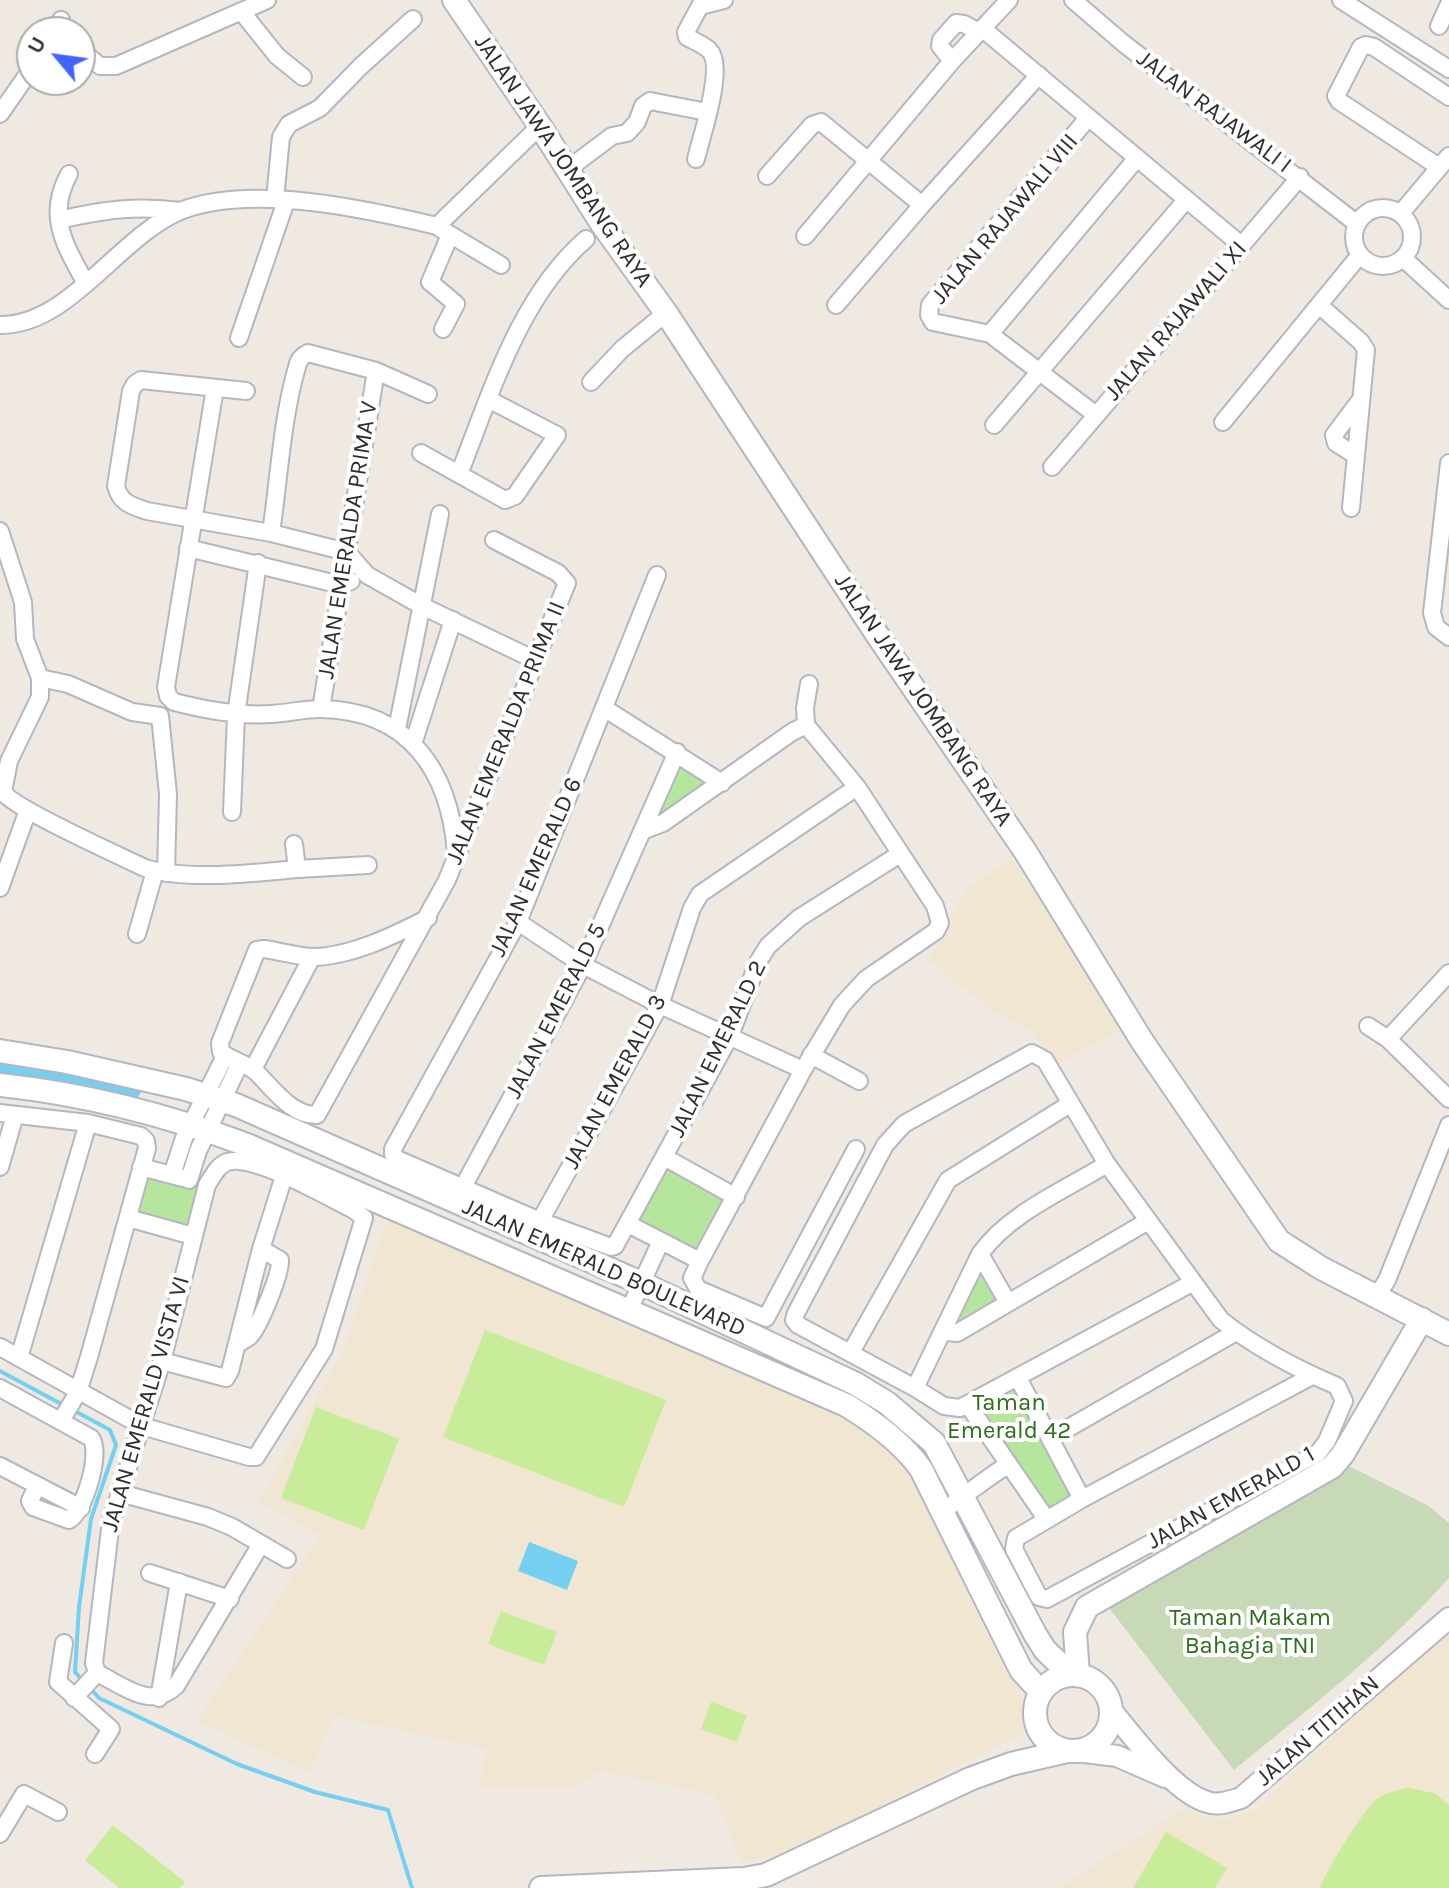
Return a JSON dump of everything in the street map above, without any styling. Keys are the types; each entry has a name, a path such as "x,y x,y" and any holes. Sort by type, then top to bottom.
{"main road":[{"name":"JALAN JAWA JOMBANG RAYA","path":"454,0 568,169 594,232 666,313 878,636 1025,851 1142,1041 1279,1241 1321,1268 1449,1334"},
{"name":"JALAN EMERALD BOULEVARD","path":"0,1051 67,1062 213,1097 646,1285 840,1375 879,1398 934,1443 1045,1650 1074,1674"},
{"name":"JALAN EMERALD BOULEVARD","path":"0,1085 50,1090 199,1128 846,1405 886,1433 913,1459 1021,1670 1041,1692"},
{"path":"1074,1674 1075,1632 1077,1622 1087,1607 1332,1467 1343,1454 1422,1319"},
{"path":"1021,1670 1034,1666 1045,1650 1059,1647 1075,1632"},
{"path":"541,1888 744,1879 766,1875 970,1779 1011,1764 1092,1746 1104,1734 1111,1710 1102,1688 1093,1680 1074,1674 1058,1677 1041,1692 1028,1742 1011,1764"},
{"path":"1035,1719 1043,1737 1051,1744 1071,1751"}],"street":[{"path":"96,63 100,66 116,66 267,0"},
{"path":"696,159 715,81 716,63 711,51 687,37 686,32 700,6 724,0"},
{"path":"805,236 952,61 1009,0"},
{"name":"JALAN RAJAWALI I","path":"1073,0 1356,223"},
{"path":"1341,0 1449,69"},
{"path":"1439,26 1449,4"},
{"path":"241,11 277,56 303,77"},
{"path":"239,338 280,200 280,145 284,130 289,124 320,108 413,19"},
{"path":"981,30 1241,245"},
{"path":"1401,213 1444,162 1339,101 1336,96 1361,47 1366,45 1374,47 1449,97"},
{"path":"836,305 1039,75"},
{"path":"0,114 16,91"},
{"path":"568,169 612,136 627,133 637,122 643,106 650,101 707,112"},
{"name":"JALAN RAJAWALI VIII","path":"1088,118 930,305 929,315 933,322 990,334 1096,415"},
{"path":"767,176 816,122 821,122 922,205"},
{"path":"443,329 456,304 430,282 443,230 540,126"},
{"path":"990,334 1137,158"},
{"path":"69,174 59,197 61,236 85,282"},
{"name":"JALAN RAJAWALI XI","path":"1052,467 1300,177"},
{"path":"0,325 17,325 33,320 61,302 136,240 181,211 235,198 280,200 373,212 443,230 501,265"},
{"path":"994,425 1186,200"},
{"path":"59,220 147,206 181,211"},
{"path":"1385,207 1401,213 1411,227 1412,244 1404,259 1389,267 1372,266 1359,256 1353,240 1356,223 1368,211 1385,207"},
{"path":"459,474 488,399 529,310 541,289 570,262 594,232"},
{"path":"1223,422 1359,256"},
{"path":"1404,259 1449,300"},
{"path":"1319,305 1364,346 1362,398 1334,435 1336,443 1355,455 1351,508"},
{"path":"591,382 608,363 666,313"},
{"path":"271,533 287,421 302,356 308,353 376,371 428,394"},
{"name":"JALAN EMERALDA PRIMA V","path":"321,709 376,371"},
{"path":"246,391 141,380 135,384 131,391 116,486 119,496 128,504 147,511 271,533 347,552 367,575 422,606 535,660"},
{"path":"215,388 166,687 168,696 174,702 236,715 321,709 368,716 397,729 430,765 445,795 454,831 456,857"},
{"path":"421,453 505,500 511,500 557,435 488,399"},
{"path":"1449,463 1432,613 1436,627 1449,637"},
{"path":"397,729 440,514"},
{"path":"0,531 23,602 25,639 40,678 40,697 9,761 2,792 6,797 160,872 244,874 368,865"},
{"name":"JALAN EMERALDA PRIMA II","path":"246,1066 278,1096 307,1114 317,1115 428,918 456,857 567,583 558,573 494,540"},
{"path":"188,548 341,585 367,575"},
{"path":"232,812 236,715 258,563"},
{"name":"JALAN EMERALD 6","path":"463,1187 397,1159 393,1149 518,922 657,575"},
{"path":"413,744 453,620"},
{"path":"40,678 68,684 132,712 160,716 168,794 160,872 137,934"},
{"path":"809,684 806,725 857,787 935,906 940,923 936,931 854,990 807,1063 700,1261 692,1278 698,1289 766,1318 856,1149"},
{"path":"604,708 722,783"},
{"path":"642,831 663,823 806,725"},
{"name":"JALAN EMERALD 5","path":"463,1187 583,965 677,752"},
{"name":"JALAN EMERALD 3","path":"540,1221 660,1005 692,908 700,894 857,787"},
{"path":"0,888 28,810"},
{"path":"294,844 297,869"},
{"name":"JALAN EMERALD 2","path":"540,1221 615,1246 666,1158 730,1036 758,962 768,946 799,918 900,854"},
{"path":"246,1066 225,1056 220,1043 257,950 312,957 336,954 428,918"},
{"path":"518,922 583,965 660,1005 730,1036 859,1081"},
{"path":"213,1097 246,1066 312,957"},
{"path":"1388,1039 1449,973"},
{"path":"1368,1026 1388,1039 1449,1097"},
{"name":"JALAN EMERALD 1","path":"851,1352 798,1325 794,1320 885,1145 904,1124 1024,1055 1032,1053 1045,1060 1107,1164 1221,1320 1312,1376 1337,1386 1344,1401 1327,1441 1318,1453 1047,1599 1039,1597 1034,1590 1014,1549 1016,1538 1047,1520"},
{"path":"172,1175 213,1097 225,1056"},
{"path":"1070,1104 948,1180 851,1352 953,1409 968,1405 1192,1283"},
{"path":"0,1167 8,1114 88,1123 141,1136 146,1141 147,1148 128,1218 76,1395 63,1418"},
{"path":"19,1358 88,1123"},
{"path":"1377,1296 1387,1280 1449,1125"},
{"path":"189,1180 198,1151 199,1128"},
{"path":"666,1158 736,1197"},
{"path":"0,1347 76,1395 142,1426 256,1457 328,1340 364,1218 354,1210 269,1168 238,1160 225,1162 207,1185 141,1167"},
{"path":"915,1388 980,1254 992,1236 1107,1164"},
{"path":"162,1361 226,1378 238,1344 249,1338 257,1326 279,1271 280,1260 261,1249 284,1176"},
{"name":"JALAN EMERALD VISTA VI","path":"94,1677 108,1539 162,1361 207,1185"},
{"path":"463,1187 540,1221"},
{"path":"128,1218 193,1236"},
{"path":"945,1329 957,1333 1148,1221"},
{"path":"628,1224 700,1261"},
{"path":"633,1312 666,1244"},
{"path":"980,1254 1007,1301"},
{"path":"1051,1438 1236,1332"},
{"path":"968,1405 1047,1520 1312,1376"},
{"path":"1018,1378 1082,1499"},
{"path":"0,1388 63,1418 96,1445 81,1508 69,1520 33,1507 30,1501 37,1486 0,1466"},
{"path":"938,1505 960,1492 974,1477 983,1479 1008,1465"},
{"path":"120,1493 208,1517 287,1559"},
{"path":"76,1696 94,1677 148,1698 159,1698 176,1686 261,1544"},
{"path":"150,1573 230,1599"},
{"path":"159,1698 179,1582"},
{"name":"JALAN TITIHAN","path":"1111,1710 1188,1793 1212,1803 1223,1803 1241,1798 1449,1618"},
{"path":"64,1643 58,1682 111,1729 95,1754"},
{"name":"JALAN TITIHAN","path":"1071,1751 1117,1756 1176,1782"},
{"path":"0,1834 4,1817 24,1794 58,1812"}],"shaded area":[{"path":"1012,859 1124,1028 1055,1065 1032,1031 996,1013 928,960 969,886"},
{"path":"389,1216 829,1406 907,1465 1027,1706 1024,1732 797,1849 742,1863 715,1795 600,1771 573,1788 478,1788 487,1749 334,1716 309,1772 197,1721 320,1535 258,1502 343,1352"},
{"path":"1449,1627 1449,1888 1060,1888 1179,1811 1224,1819 1256,1809"}],"green space":[{"path":"677,752 722,783 642,831"},
{"path":"666,1158 736,1197 700,1261 628,1224"},
{"path":"141,1167 207,1185 193,1236 128,1218"},
{"path":"980,1254 1007,1301 957,1333 945,1329"},
{"path":"485,1330 666,1400 624,1507 443,1437"},
{"name":"Taman Emerald 42","path":"1018,1378 1082,1499 1047,1520 968,1405"},
{"path":"316,1407 399,1439 364,1530 281,1498"},
{"name":"Taman Makam Bahagia TNI","path":"1345,1464 1427,1505 1449,1523 1449,1578 1399,1630 1234,1770 1106,1604"},
{"path":"501,1611 557,1632 544,1665 488,1644"},
{"path":"711,1702 747,1715 737,1742 701,1729"},
{"path":"1408,1788 1434,1793 1449,1805 1449,1888 1320,1888 1346,1840 1371,1804 1385,1794"},
{"path":"113,1825 185,1882 180,1888 119,1888 85,1860"},
{"path":"1166,1832 1227,1868 1215,1888 1133,1888"}],"water":[{"path":"529,1542 578,1561 567,1590 518,1571"}],"waterway":[{"path":"0,1072 73,1077 129,1089"},
{"path":"0,1371 65,1406"},
{"path":"73,1410 110,1430 116,1445 91,1519 79,1607 75,1672 83,1681"},
{"path":"89,1687 99,1698 237,1764 315,1792 388,1810 412,1888"}]}
